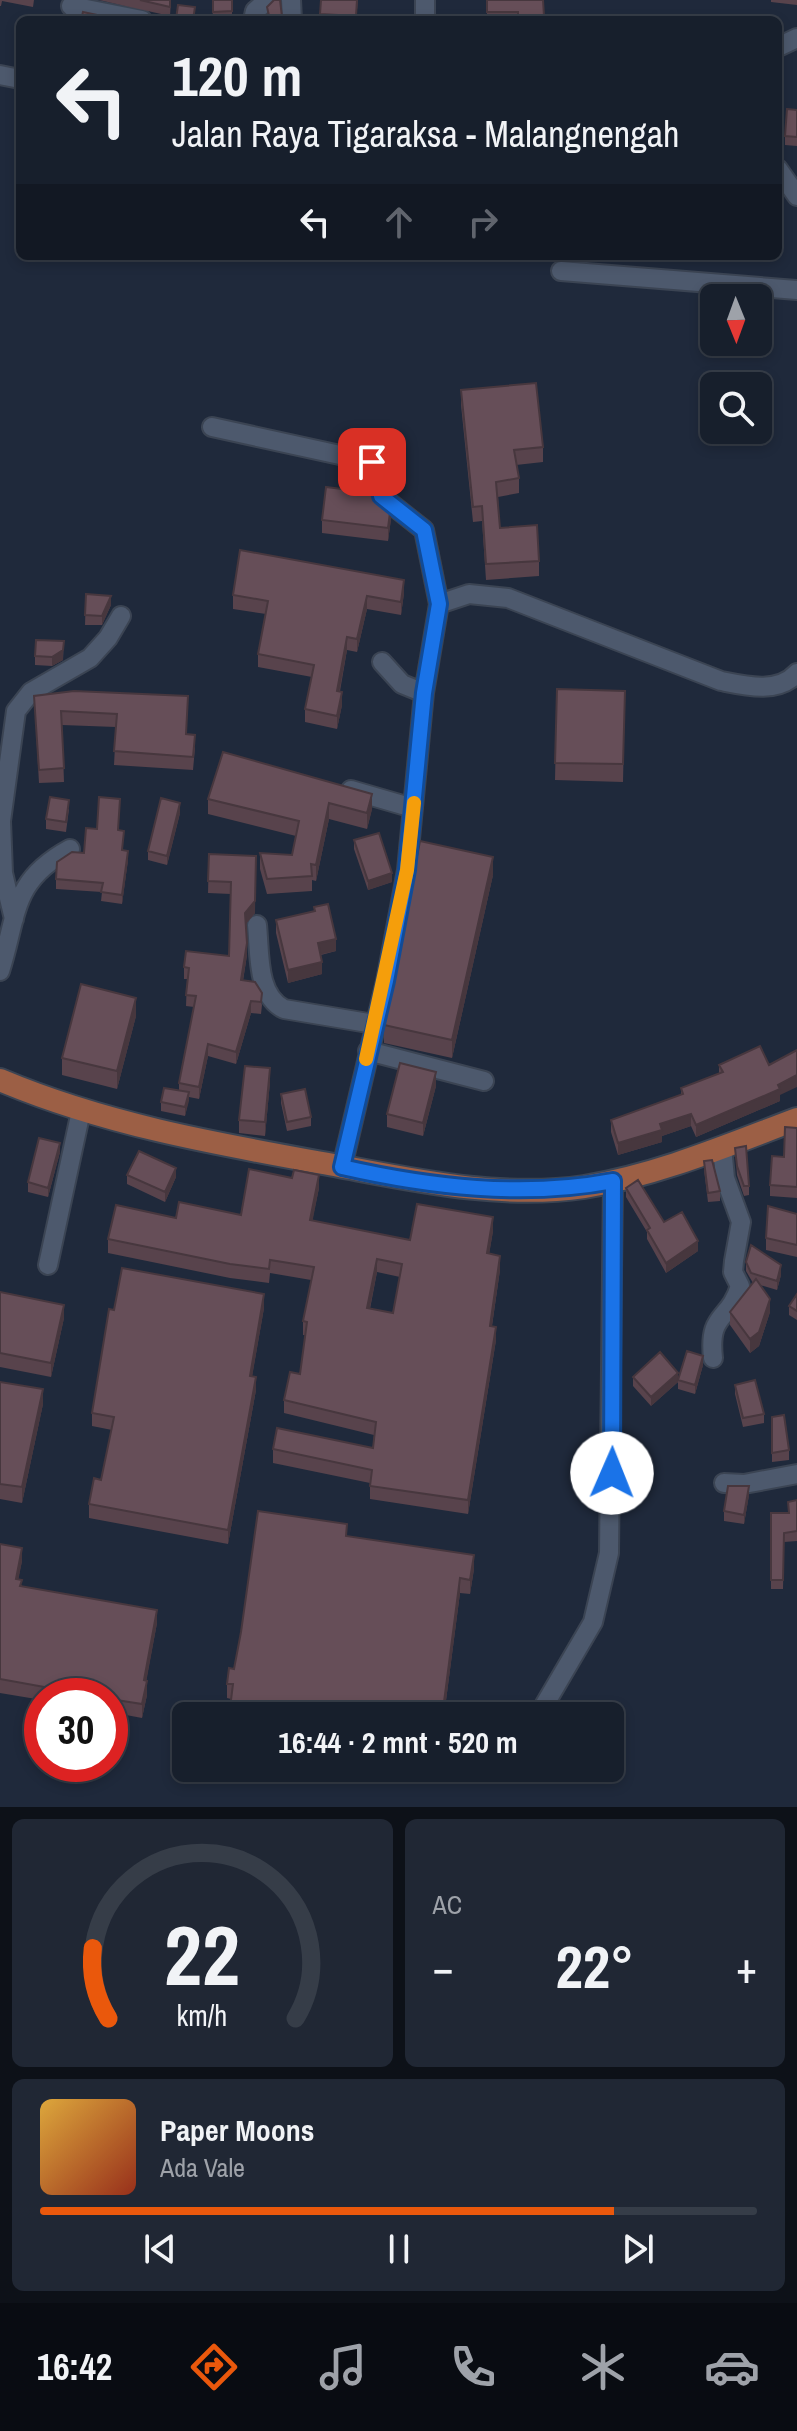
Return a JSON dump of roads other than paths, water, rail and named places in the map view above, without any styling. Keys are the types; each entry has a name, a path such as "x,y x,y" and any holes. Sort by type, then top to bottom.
{"main road":[{"path":"0,1080 81,1111 204,1143 386,1177 473,1188 582,1187 613,1181 722,1147 797,1119"}],"street":[{"path":"254,16 255,11 268,0"},
{"path":"70,9 116,16"},
{"path":"782,175 797,196"},
{"path":"561,271 797,290"},
{"path":"212,427 372,462 376,467 381,496 424,530 439,604 424,693 407,870 342,1167"},
{"path":"439,604 448,598 469,594 508,598 721,681 743,685 785,683 797,673"},
{"path":"14,919 3,873 1,821 16,711 31,692 90,658 108,638 121,616"},
{"path":"382,662 402,684 424,693"},
{"path":"340,787 413,808"},
{"path":"0,971 29,879 70,849"},
{"path":"257,925 265,991 274,1002 284,1009 374,1024"},
{"path":"368,1051 484,1081"},
{"path":"48,1265 81,1111"},
{"path":"713,1358 710,1334 717,1319 736,1300 740,1286 733,1272 741,1222 725,1178 722,1147"},
{"path":"546,1702 593,1622 609,1553 613,1181"},
{"path":"724,1483 744,1484 797,1474"}]}
